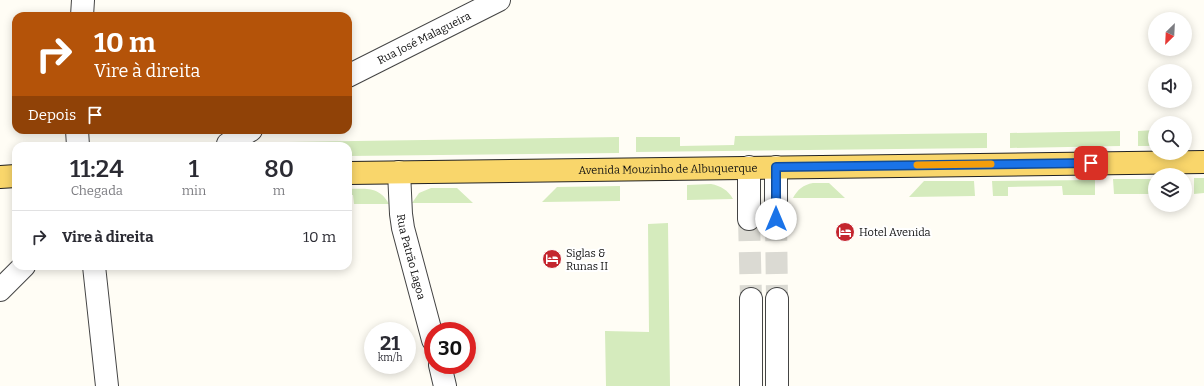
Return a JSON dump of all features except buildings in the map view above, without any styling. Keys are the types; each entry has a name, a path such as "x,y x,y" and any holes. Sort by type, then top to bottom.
{"main road":[{"name":"Avenida Mouzinho de Albuquerque","path":"352,173 1204,162"},
{"path":"0,177 12,176"}],"street":[{"path":"82,12 83,0"},
{"name":"Rua José Malagueira","path":"352,74 499,0"},
{"path":"231,142 244,134"},
{"path":"749,167 749,219"},
{"path":"776,167 776,219"},
{"name":"Rua Patrão Lagoa","path":"399,172 403,228 428,322"},
{"path":"0,290 20,270"},
{"path":"94,270 107,386"},
{"path":"750,299 751,386"},
{"path":"777,299 777,386"},
{"path":"442,374 445,386"}],"green space":[{"path":"1148,130 1148,146 1138,146 1138,131"},
{"path":"1120,131 1120,146 1010,148 1010,133"},
{"path":"987,133 987,148 636,152 636,137 680,137 680,146 734,145 735,136"},
{"path":"619,137 619,153 352,156 352,142 287,142"},
{"path":"1194,178 1204,178 1204,193 1194,194"},
{"path":"1113,179 1148,179 1148,194 1114,194"},
{"path":"1095,180 1095,195 1063,195 1062,186 1008,187 1008,196 993,196 992,181"},
{"path":"924,181 974,181 975,196 909,197"},
{"path":"813,183 829,183 845,198 793,198 801,188"},
{"path":"711,184 724,189 733,199 687,200 687,185"},
{"path":"620,186 620,201 542,202 557,187"},
{"path":"431,188 457,188 473,203 412,203 419,193"},
{"path":"352,189 376,191 385,198 389,204 354,204"},
{"path":"668,223 670,386 606,386 605,331 649,332 648,224"}],"tunnel":[{"path":"749,219 751,299"},
{"path":"776,219 777,299"}],"slow traffic":[{"path":"917,165 991,164"}],"place":[{"name":"Hotel Avenida","path":"845,232"},
{"name":"Siglas & Runas II","path":"552,259"}],"route":[{"path":"776,219 776,167 1091,163"}]}
